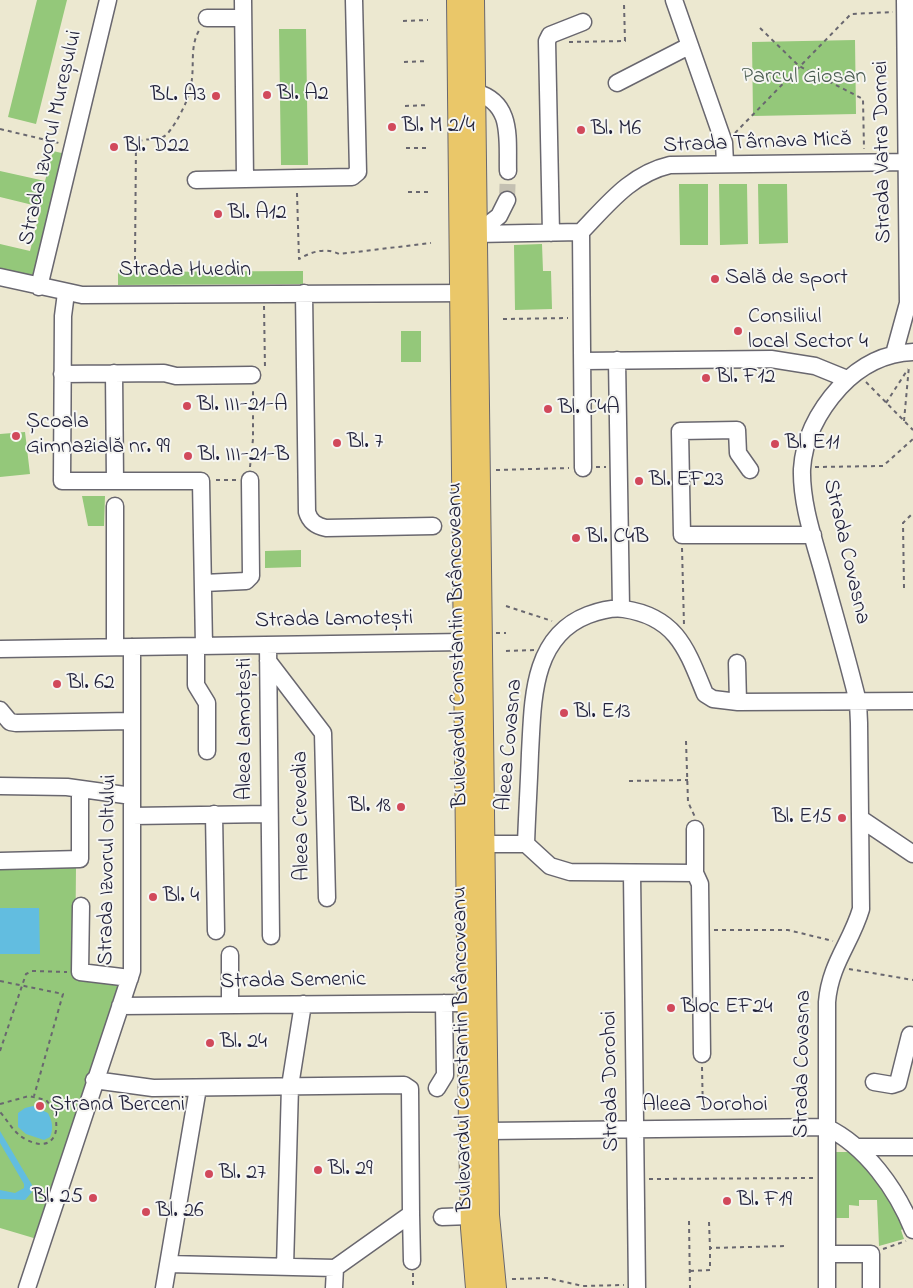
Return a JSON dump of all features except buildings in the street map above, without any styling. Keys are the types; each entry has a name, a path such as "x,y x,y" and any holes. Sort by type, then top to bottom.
{"main road":[{"name":"Bulevardul Constantin Brâncoveanu","path":"457,0 469,293 480,470 485,844 478,1131 470,1216 476,1288"},
{"name":"Bulevardul Constantin Brâncoveanu","path":"474,0 476,234 469,293 464,642 467,1002 478,1131 489,1226 504,1284"}],"street":[{"name":"Strada Izvorul Mureșului","path":"40,286 108,0"},
{"path":"243,0 245,179"},
{"path":"196,180 352,177 358,172 354,0"},
{"path":"674,0 724,143 725,164"},
{"name":"Strada Vatra Dornei","path":"905,6 910,162 911,309 907,356"},
{"path":"207,18 243,18"},
{"path":"551,233 547,45 550,35 582,22"},
{"path":"617,83 689,46"},
{"path":"475,92 497,102 504,114 507,129 508,172"},
{"name":"Strada Târnava Mică","path":"581,232 628,185 650,171 670,165 910,162"},
{"path":"476,234 499,216 507,200"},
{"path":"476,234 581,232 583,468"},
{"name":"Strada Huedin","path":"0,277 66,293 82,294 469,293"},
{"path":"66,293 63,316 62,481 201,480 204,582 196,685 207,703 207,752"},
{"path":"304,293 307,512 313,523 326,528 433,526"},
{"name":"Strada Covasna","path":"827,1288 827,1002 834,966 861,909 858,702 813,535 804,490 802,467 815,421 852,376 877,359 907,356"},
{"path":"583,361 771,359 815,366 852,376"},
{"path":"618,360 621,608"},
{"path":"62,374 164,372 176,376 252,375"},
{"path":"114,373 115,480"},
{"path":"750,470 738,453 737,430 680,430 682,535 813,535"},
{"path":"204,582 246,581 251,576 250,480"},
{"path":"115,506 115,647"},
{"name":"Aleea Covasna","path":"526,844 535,683 547,650 567,626 599,611 621,608 650,615 666,625 680,638 705,694 713,699 738,702 913,701"},
{"name":"Strada Lamotești","path":"0,649 200,646 268,653 406,643 464,642"},
{"name":"Strada Izvorul Oltului","path":"27,1288 94,1080 130,978 133,963 132,647"},
{"name":"Aleea Lamotești","path":"268,653 271,936"},
{"name":"Aleea Crevedia","path":"268,653 323,734 327,898"},
{"path":"737,663 738,702"},
{"path":"0,710 10,722 16,723 132,721"},
{"path":"0,786 80,789 132,796"},
{"path":"0,861 80,859 80,789"},
{"path":"214,814 216,931"},
{"name":"Aleea Lamotești","path":"132,816 269,814"},
{"path":"861,819 913,854"},
{"path":"695,829 695,873 700,884 702,1054"},
{"path":"485,844 526,844 542,860 558,870 580,873 695,873"},
{"name":"Strada Dorohoi","path":"632,873 636,1129 636,1287"},
{"path":"81,906 80,972 130,978"},
{"path":"230,955 230,1005"},
{"name":"Strada Semenic","path":"120,1006 467,1002"},
{"name":"Bulevardul Constantin Brâncoveanu","path":"437,1088 445,1075 444,1003"},
{"path":"285,1267 290,1086 302,1004"},
{"path":"874,1082 892,1085 898,1083 910,1035"},
{"path":"94,1080 153,1088 409,1086 412,1261"},
{"path":"164,1288 198,1088"},
{"path":"826,1127 856,1146 894,1193 913,1230"},
{"name":"Aleea Dorohoi","path":"478,1131 826,1127"},
{"path":"856,1146 913,1147"},
{"path":"168,1264 336,1268 411,1214"},
{"path":"442,1217 470,1216"},
{"path":"826,1254 871,1254 871,1288"},
{"path":"334,1288 336,1268"}],"path":[{"path":"547,45 625,41 624,4"},
{"path":"724,143 753,116 851,14 905,6"},
{"path":"135,260 136,143 140,140 161,138 168,133 190,92 195,41 207,18"},
{"path":"403,21 428,20"},
{"path":"760,28 799,66 864,99 864,163"},
{"path":"404,62 428,61"},
{"path":"405,106 429,105"},
{"path":"0,130 73,146"},
{"path":"406,148 430,148"},
{"path":"297,178 298,259 311,252 332,250 340,254 431,243"},
{"path":"408,192 430,192"},
{"path":"201,480 250,480 253,440 252,375 263,374 265,369 264,294"},
{"path":"503,319 582,318"},
{"path":"886,403 907,356"},
{"path":"904,421 907,356"},
{"path":"852,376 886,403 913,430"},
{"path":"802,467 882,466 913,438"},
{"path":"480,470 618,467"},
{"path":"904,588 903,523 913,513"},
{"path":"680,638 684,621 682,535"},
{"path":"506,606 567,626"},
{"path":"506,652 547,650"},
{"path":"686,741 688,802 695,815 695,829"},
{"path":"629,781 688,780"},
{"path":"701,930 788,930 845,944"},
{"path":"834,966 913,980"},
{"path":"0,1051 26,974 32,971 80,972"},
{"path":"0,981 63,994 34,1096"},
{"path":"702,1054 703,1128"},
{"path":"0,1104 34,1096 46,1100 57,1117 54,1139 47,1144 38,1144 26,1140 15,1132 0,1112"},
{"path":"636,1180 826,1178"},
{"path":"689,1221 690,1288"},
{"path":"690,1271 710,1270 709,1222"},
{"path":"871,1254 913,1238"},
{"path":"710,1248 785,1246"},
{"path":"504,1284 546,1278 583,1286 636,1287"}],"green space":[{"path":"37,0 67,0 36,124 8,117"},
{"path":"279,29 306,29 308,165 281,165"},
{"name":"Parcul Giosan","path":"855,40 856,114 753,116 752,42"},
{"path":"53,151 66,154 35,274 31,276 0,268 0,244 30,251 41,207 0,197 0,171 45,181"},
{"path":"679,184 708,184 708,245 680,245"},
{"path":"719,184 747,184 748,244 720,245"},
{"path":"758,184 787,184 788,243 759,244"},
{"path":"542,244 543,271 551,271 552,309 515,310 514,245"},
{"path":"303,271 303,284 118,285 118,272"},
{"path":"401,331 421,331 421,362 401,362"},
{"path":"25,432 30,474 0,477 0,434"},
{"path":"82,496 105,496 104,526 88,526"},
{"path":"301,550 301,567 265,568 265,551"},
{"name":"Ștrand Berceni","path":"76,866 75,979 119,984 37,1239 0,1228 0,868"},
{"path":"830,1152 853,1152 867,1164 906,1227 901,1230 904,1239 879,1246 877,1200 859,1200 859,1206 849,1205 849,1218 832,1218"}],"water":[{"path":"0,908 39,908 40,954 0,954"},
{"path":"33,1106 48,1113 51,1119 50,1137 44,1140 26,1134 18,1127 18,1113 25,1108"},
{"path":"0,1131 32,1185 32,1192 25,1200 0,1199 0,1190 15,1193 24,1188 24,1184 0,1143"}],"tunnel":[{"path":"507,200 508,171"}],"place":[{"name":"Bl. A2","path":"267,95"},
{"name":"BL. A3","path":"216,96"},
{"name":"Bl. M 2/4","path":"392,127"},
{"name":"Bl. M6","path":"581,130"},
{"name":"Bl. D22","path":"114,147"},
{"name":"Bl. A12","path":"218,214"},
{"name":"Sală de sport","path":"715,279"},
{"name":"Consiliul local Sector 4","path":"738,331"},
{"name":"Bl. F12","path":"706,378"},
{"name":"Bl. III-21-A","path":"187,406"},
{"name":"Bl. C4A","path":"548,409"},
{"name":"Școala Gimnazială nr. 99","path":"16,436"},
{"name":"Bl. 7","path":"337,443"},
{"name":"Bl. E11","path":"775,444"},
{"name":"Bl. III-21-B","path":"188,456"},
{"name":"Bl. EF23","path":"639,481"},
{"name":"Bl. C4B","path":"576,538"},
{"name":"Bl. 62","path":"57,684"},
{"name":"Bl. E13","path":"564,713"},
{"name":"Bl. 18","path":"401,807"},
{"name":"Bl. E15","path":"842,818"},
{"name":"Bl. 4","path":"153,897"},
{"name":"Bloc EF24","path":"671,1008"},
{"name":"Bl. 24","path":"210,1043"},
{"name":"Ștrand Berceni","path":"40,1106"},
{"name":"Bl. 29","path":"318,1170"},
{"name":"Bl. 27","path":"209,1174"},
{"name":"Bl. 25","path":"93,1198"},
{"name":"Bl. F19","path":"727,1201"},
{"name":"Bl. 26","path":"146,1212"}]}
